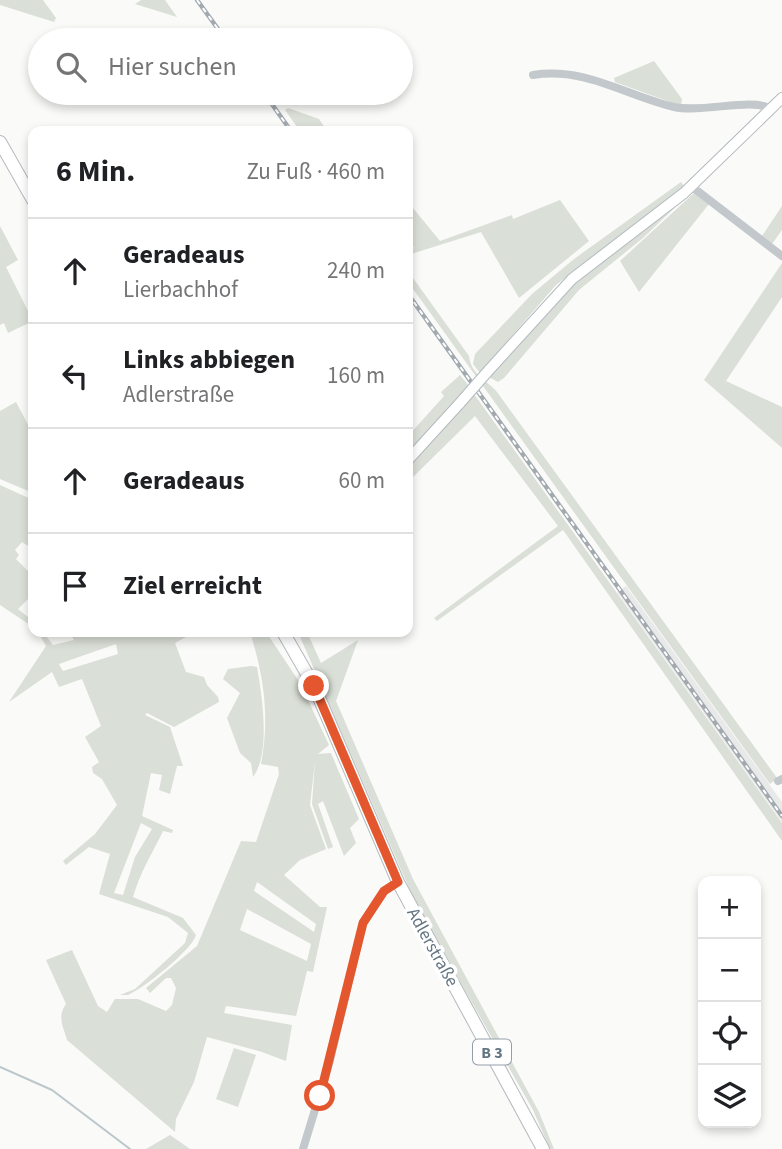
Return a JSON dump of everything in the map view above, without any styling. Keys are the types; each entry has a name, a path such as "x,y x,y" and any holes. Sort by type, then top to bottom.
{"main road":[{"path":"0,142 28,191"},
{"name":"Adlerstraße","path":"286,637 314,686 338,738 398,882 543,1149"}],"street":[{"path":"533,75 557,71 581,75 672,106 709,110 754,102 769,108"},
{"path":"413,455 572,279 691,186 782,98"},
{"path":"691,186 782,257"},
{"path":"303,1149 329,1064 363,923 384,891 398,882"}],"shaded area":[{"path":"0,0 43,0 56,18 54,22 0,5"},
{"path":"141,0 165,0 177,17 135,4"},
{"path":"654,61 682,99 681,106 615,82 614,78"},
{"path":"288,108 319,119 324,126 296,126 285,110"},
{"path":"681,182 684,186 556,285 480,373 473,364 475,354 532,294 574,259"},
{"path":"694,193 709,204 639,292 620,261"},
{"path":"689,194 643,238 579,290 504,378 498,382 489,377 537,321 582,276"},
{"path":"560,200 589,241 519,298 481,232 413,253 413,208 440,241 512,215 513,219"},
{"path":"782,206 782,230 772,244 762,236"},
{"path":"0,226 18,260 6,267 28,311 28,323 8,333 4,323 0,325"},
{"path":"782,263 782,297 726,381 782,407 782,448 704,380"},
{"path":"413,278 469,356 476,373 497,392 777,778 770,784 413,289"},
{"path":"460,375 469,386 413,447 413,430 444,396 441,392"},
{"path":"474,394 782,823 782,841 563,530 437,621 434,618 558,526 475,416 413,477 413,461"},
{"path":"16,402 28,425 28,491 0,479 0,411"},
{"path":"0,485 28,498 28,546 22,542 15,550 19,555 16,559 28,571 28,599 18,609 28,617 28,624 0,605"},
{"path":"626,586 782,802 782,822 617,592"},
{"path":"41,637 47,637 53,645 74,640 72,637 186,637 175,643 186,672 204,677 207,685 218,697 219,702 174,727 147,713 145,715 170,727 183,766 177,766 170,794 159,790 162,775 151,773 142,816 173,830 172,833 163,831 133,897 183,918 196,935 186,950 166,968 128,995 120,995 135,989 185,943 188,933 168,917 99,894 110,854 89,847 66,865 63,861 95,834 117,805 102,779 93,773 92,767 99,762 85,737 101,726 82,679 59,687 52,672 9,702 46,646","holes":["116,644 118,654 63,671 59,664","141,823 152,829 135,857 123,895 114,893"]},
{"path":"251,637 269,637 300,683 329,745 318,754 331,753 359,819 350,828 356,843 344,856 323,801 318,804 333,847 328,849 312,804 315,761 310,805 326,849 300,860 284,875 320,907 327,907 313,972 307,971 296,1016 226,1006 224,1013 292,1025 286,1061 207,1037 194,1082 176,1119 175,1132 67,1040 61,1017 66,1004 46,960 72,950 98,1006 107,1012 115,999 138,999 166,1011 172,1005 176,988 171,978 166,978 150,993 146,988 197,946 241,841 256,842 279,774 278,767 261,764 265,730 262,681","holes":["257,882 316,924 314,932 254,891","247,909 311,944 307,961 240,930"]},
{"path":"300,637 309,637 321,663 358,640 336,701 413,879 539,1112 554,1149 550,1149 533,1110 416,904"},
{"path":"257,667 264,724 262,754 253,777 251,763 240,753 227,718 240,693 223,679 228,669"},
{"path":"234,1048 256,1055 238,1107 216,1099"},
{"path":"170,1135 190,1149 146,1149"}],"waterway":[{"path":"0,1067 52,1090 130,1149"}],"railway":[{"path":"197,0 217,28"},
{"path":"273,105 287,126"},
{"path":"413,301 782,816"}],"route":[{"path":"314,686 398,882 384,891 363,923 320,1096"}]}
